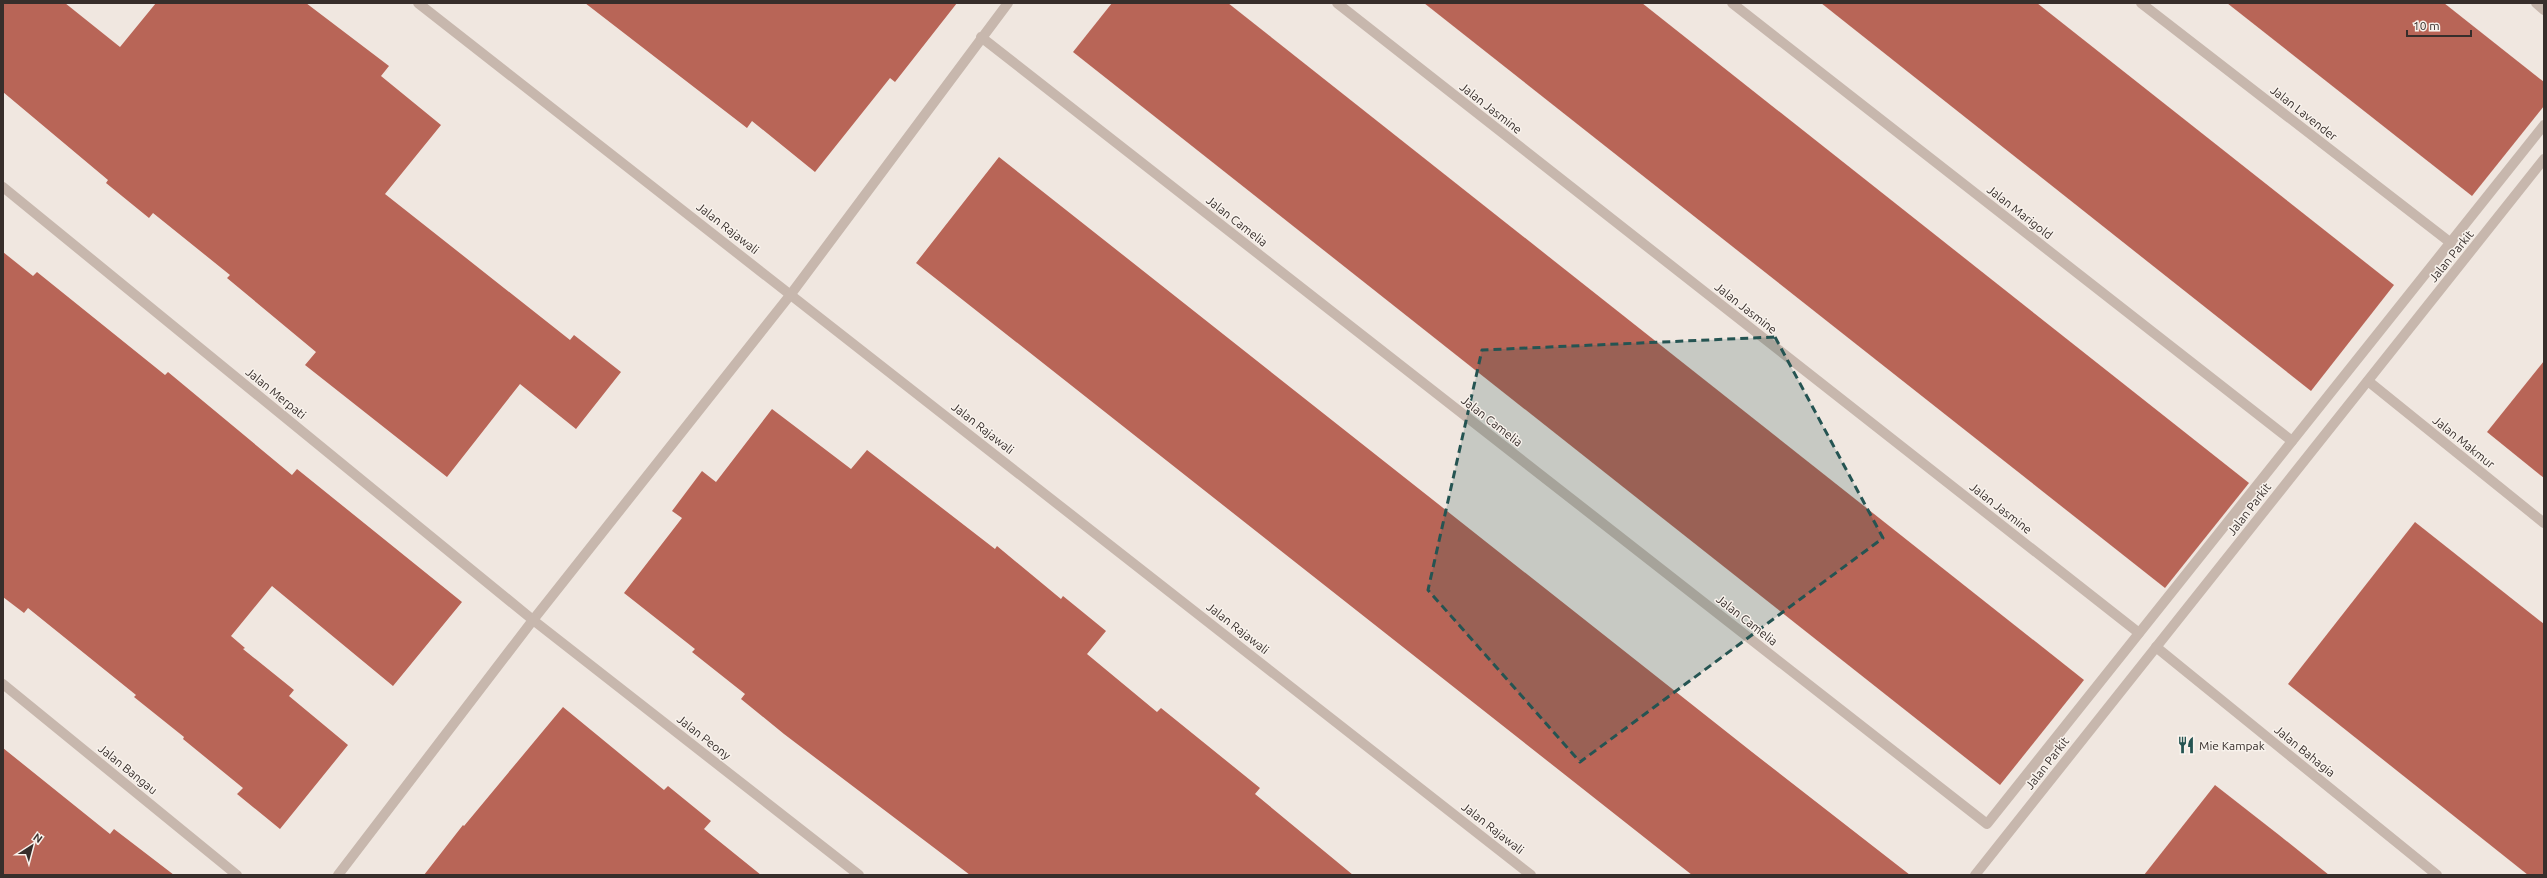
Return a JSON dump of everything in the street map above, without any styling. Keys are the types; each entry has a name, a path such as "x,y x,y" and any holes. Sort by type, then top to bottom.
{"street":[{"name":"Jalan Rajawali","path":"418,3 1531,875"},
{"path":"338,875 533,620 791,294 981,37 1008,3"},
{"name":"Jalan Jasmine","path":"1337,3 2139,633"},
{"name":"Jalan Marigold","path":"1732,3 2292,442"},
{"name":"Jalan Lavender","path":"2141,3 2451,243"},
{"path":"2536,3 2544,10"},
{"name":"Jalan Camelia","path":"981,37 1987,824 2139,633"},
{"path":"2139,633 2544,126"},
{"name":"Jalan Parkit","path":"1975,875 2544,160"},
{"name":"Jalan Merpati","path":"3,187 533,620"},
{"name":"Jalan Makmur","path":"2368,381 2544,523"},
{"name":"Jalan Peony","path":"533,620 859,875"},
{"name":"Jalan Bahagia","path":"2156,647 2437,875"},
{"name":"Jalan Bangau","path":"3,684 237,875"}],"highlighted area":[{"path":"1775,337 1883,538 1580,762 1428,590 1482,350"}],"building":[{"path":"3,3 65,3 120,47 156,3 306,3 389,66 381,76 441,125 385,194 570,340 574,335 621,372 576,429 520,384 447,477 305,365 316,352 227,278 230,275 153,213 149,218 106,183 108,180 3,92"},
{"path":"585,3 957,3 895,82 890,78 815,172 752,121 747,128"},
{"path":"1112,3 1228,3 2084,680 2000,785 1073,52"},
{"path":"1424,3 1642,3 2249,483 2165,588"},
{"path":"1821,3 2037,3 2394,285 2311,391"},
{"path":"2227,3 2444,3 2544,82 2544,106 2472,196"},
{"path":"999,157 1910,875 1692,875 916,263"},
{"path":"3,252 33,276 37,272 165,375 168,372 292,475 297,469 462,602 393,686 272,586 231,636 245,648 243,649 294,690 289,696 348,745 280,829 237,794 243,788 183,739 184,737 134,697 136,695 28,608 24,613 3,597"},
{"path":"2544,361 2544,478 2487,432"},
{"path":"772,409 851,469 867,450 995,549 997,546 1061,599 1063,596 1106,631 1087,654 1157,712 1161,708 1260,788 1255,794 1353,875 970,875 784,734 741,699 745,694 692,652 695,649 624,593 682,518 672,511 702,471 716,482"},
{"path":"2415,522 2544,624 2544,875 2528,875 2288,684"},
{"path":"563,707 664,790 668,786 711,821 704,829 761,875 424,875 463,825 464,826"},
{"path":"3,748 110,834 114,829 174,875 3,875"},
{"path":"2215,785 2279,835 2329,875 2144,875"}],"place":[{"name":"Mie Kampak","path":"2186,745"}]}
